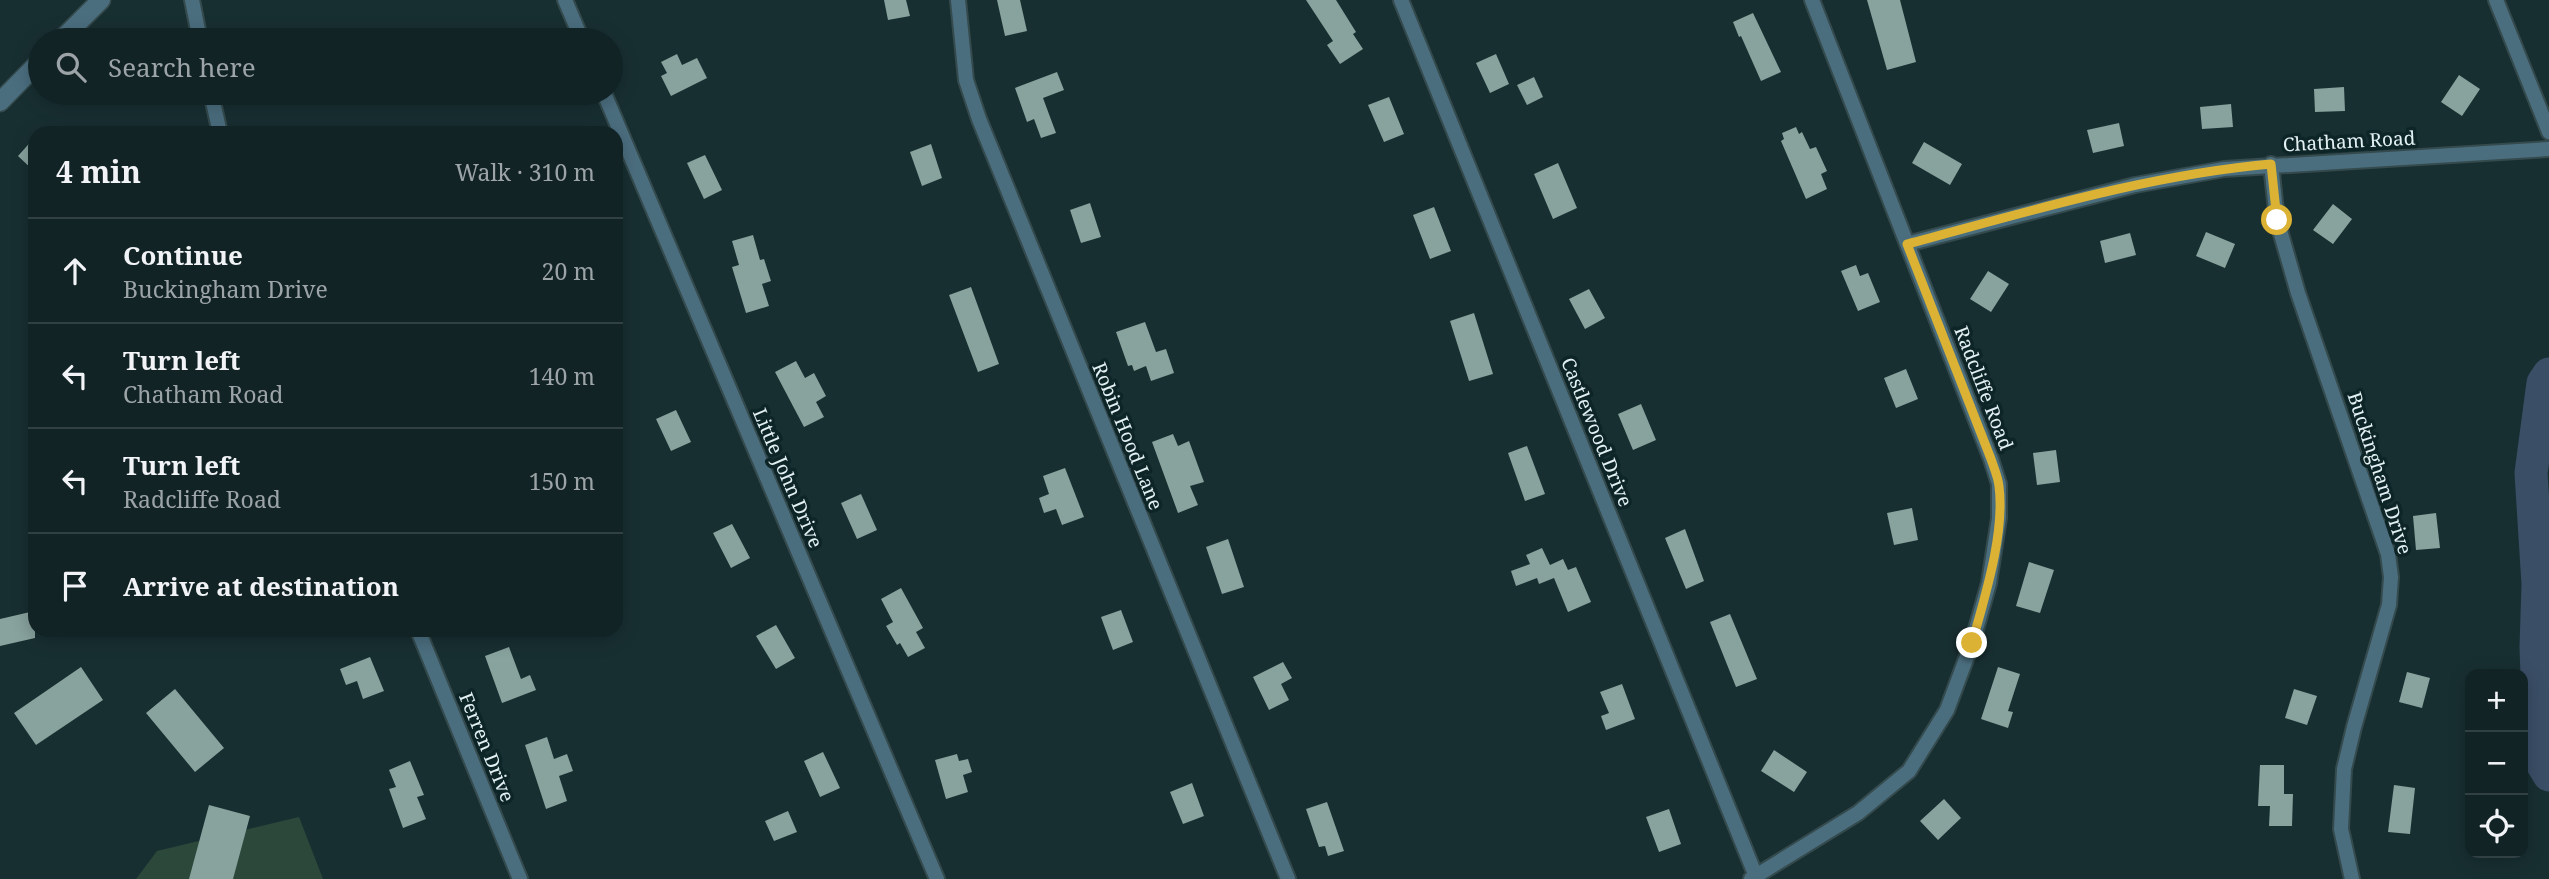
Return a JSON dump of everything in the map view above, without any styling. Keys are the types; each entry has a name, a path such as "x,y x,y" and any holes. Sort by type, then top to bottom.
{"street":[{"path":"73,28 101,0"},
{"path":"192,0 198,28"},
{"path":"565,0 577,28"},
{"name":"Robin Hood Lane","path":"958,0 967,80 979,119 1288,879"},
{"name":"Castlewood Drive","path":"1401,0 1754,878"},
{"name":"Radcliffe Road","path":"1754,878 1858,813 1909,771 1947,710 1972,643 1989,583 1999,518 1999,484 1991,459 1812,0"},
{"path":"2496,0 2549,132"},
{"path":"0,102 28,73"},
{"path":"214,105 218,126"},
{"name":"Little John Drive","path":"609,105 618,126"},
{"name":"Little John Drive","path":"623,138 937,879"},
{"name":"Chatham Road","path":"1907,244 2135,185 2224,169 2271,164 2549,149"},
{"name":"Buckingham Drive","path":"2271,164 2277,220 2298,293 2367,488 2390,566 2391,591 2386,617 2344,769 2341,829 2351,879"},
{"name":"Ferren Drive","path":"421,637 520,879"}],"green space":[{"path":"299,817 323,879 136,879 157,851"}],"building":[{"path":"884,0 906,0 910,16 888,20"},
{"path":"997,0 1020,0 1027,31 1005,36"},
{"path":"1306,0 1336,0 1363,49 1340,64 1327,45 1333,41"},
{"path":"1867,0 1900,0 1916,62 1887,70"},
{"path":"1753,13 1781,72 1761,81 1733,22"},
{"path":"677,54 682,65 697,58 707,78 671,96 661,76 667,73 661,62"},
{"path":"1496,54 1509,84 1490,93 1476,63"},
{"path":"1057,72 1064,90 1043,98 1056,133 1041,138 1034,119 1027,122 1015,88"},
{"path":"2459,75 2480,89 2462,116 2441,102"},
{"path":"1534,77 1543,97 1527,105 1517,85"},
{"path":"2344,87 2345,111 2315,112 2314,89"},
{"path":"1389,97 1404,134 1384,142 1368,105"},
{"path":"2231,104 2233,127 2202,129 2200,107"},
{"path":"2119,123 2124,146 2093,153 2087,130"},
{"path":"1796,127 1799,134 1802,132 1810,149 1816,147 1827,171 1821,174 1827,189 1806,199 1781,141 1784,139 1782,133"},
{"path":"1924,142 1962,164 1950,185 1912,163"},
{"path":"931,144 942,178 922,186 910,152"},
{"path":"28,145 28,165 18,156"},
{"path":"705,155 722,190 704,199 687,163"},
{"path":"1558,163 1577,208 1553,219 1534,174"},
{"path":"1090,203 1101,237 1081,243 1070,210"},
{"path":"2333,204 2352,219 2333,244 2313,230"},
{"path":"1434,207 1451,251 1430,259 1413,215"},
{"path":"2206,232 2235,244 2225,268 2196,256"},
{"path":"2130,233 2136,255 2105,263 2100,241"},
{"path":"753,235 760,260 764,259 771,281 762,284 769,306 746,313 732,267 739,265 732,241"},
{"path":"1856,265 1860,276 1868,273 1880,302 1858,311 1841,271"},
{"path":"1988,271 2009,284 1991,312 1970,299"},
{"path":"971,287 999,364 978,372 949,295"},
{"path":"1589,289 1605,318 1585,329 1569,299"},
{"path":"1474,313 1493,374 1469,381 1450,321"},
{"path":"1145,322 1156,352 1166,349 1174,373 1151,381 1146,366 1134,371 1132,365 1128,366 1116,332"},
{"path":"796,361 805,378 814,373 826,396 816,402 824,417 804,427 775,372"},
{"path":"1906,369 1918,399 1896,408 1884,378"},
{"path":"1641,404 1656,440 1633,450 1618,414"},
{"path":"676,410 691,442 671,451 656,419"},
{"path":"1173,434 1178,446 1189,441 1204,482 1190,486 1198,505 1178,513 1152,442"},
{"path":"1527,446 1545,494 1525,501 1508,453"},
{"path":"2056,450 2060,482 2037,485 2033,453"},
{"path":"1065,468 1084,517 1062,525 1056,509 1044,513 1039,498 1049,494 1043,476"},
{"path":"861,494 877,530 857,539 841,503"},
{"path":"1912,508 1918,540 1894,545 1887,513"},
{"path":"2436,513 2440,548 2416,550 2413,516"},
{"path":"732,524 750,558 731,568 713,533"},
{"path":"1685,529 1704,581 1686,589 1665,538"},
{"path":"1228,539 1244,587 1222,594 1206,547"},
{"path":"1542,548 1550,565 1563,559 1568,570 1576,567 1591,602 1568,612 1554,578 1539,584 1537,578 1516,586 1511,571 1530,564 1526,555"},
{"path":"2029,562 2054,570 2040,613 2016,606"},
{"path":"901,588 923,628 916,632 925,648 908,657 886,626 893,622 881,599"},
{"path":"1121,610 1133,642 1113,650 1101,617"},
{"path":"28,612 28,637 35,638 0,646 0,619"},
{"path":"1730,614 1757,679 1736,687 1710,622"},
{"path":"776,625 795,658 776,669 756,636"},
{"path":"509,647 521,679 530,675 536,690 502,703 485,656"},
{"path":"370,657 384,691 363,699 357,681 346,685 340,669"},
{"path":"1283,662 1292,678 1281,684 1289,700 1269,710 1253,677"},
{"path":"81,667 103,700 36,745 14,713"},
{"path":"1998,667 2020,674 2008,711 2013,712 2008,728 1981,719"},
{"path":"2407,672 2430,678 2422,708 2399,702"},
{"path":"1622,684 1635,719 1606,730 1601,716 1609,713 1600,692"},
{"path":"175,689 224,748 195,772 146,713"},
{"path":"2294,689 2317,696 2307,725 2285,718"},
{"path":"547,737 554,759 567,754 573,771 559,776 567,801 546,809 525,745"},
{"path":"1774,750 1807,772 1794,792 1761,771"},
{"path":"823,752 840,788 820,797 804,761"},
{"path":"957,754 959,761 968,759 972,772 963,775 968,792 946,799 935,760"},
{"path":"410,761 424,795 417,797 426,819 403,828 389,789 396,787 389,770"},
{"path":"2260,765 2284,765 2284,794 2293,794 2292,826 2269,826 2270,806 2258,806"},
{"path":"1192,783 1204,816 1183,824 1170,792"},
{"path":"2394,785 2415,788 2410,834 2388,832"},
{"path":"1944,799 1961,818 1938,840 1920,821"},
{"path":"1327,802 1344,851 1328,856 1325,846 1319,847 1306,809"},
{"path":"209,805 250,816 233,879 189,879"},
{"path":"1669,809 1681,844 1659,852 1646,817"},
{"path":"788,811 797,832 774,841 765,821"}],"waterway":[{"path":"2549,374 2543,383 2531,473 2538,584 2536,647 2540,760 2549,775"}],"route":[{"path":"1972,643 1989,583 1999,518 1999,484 1907,244 2135,185 2224,169 2271,164 2277,220"}]}
